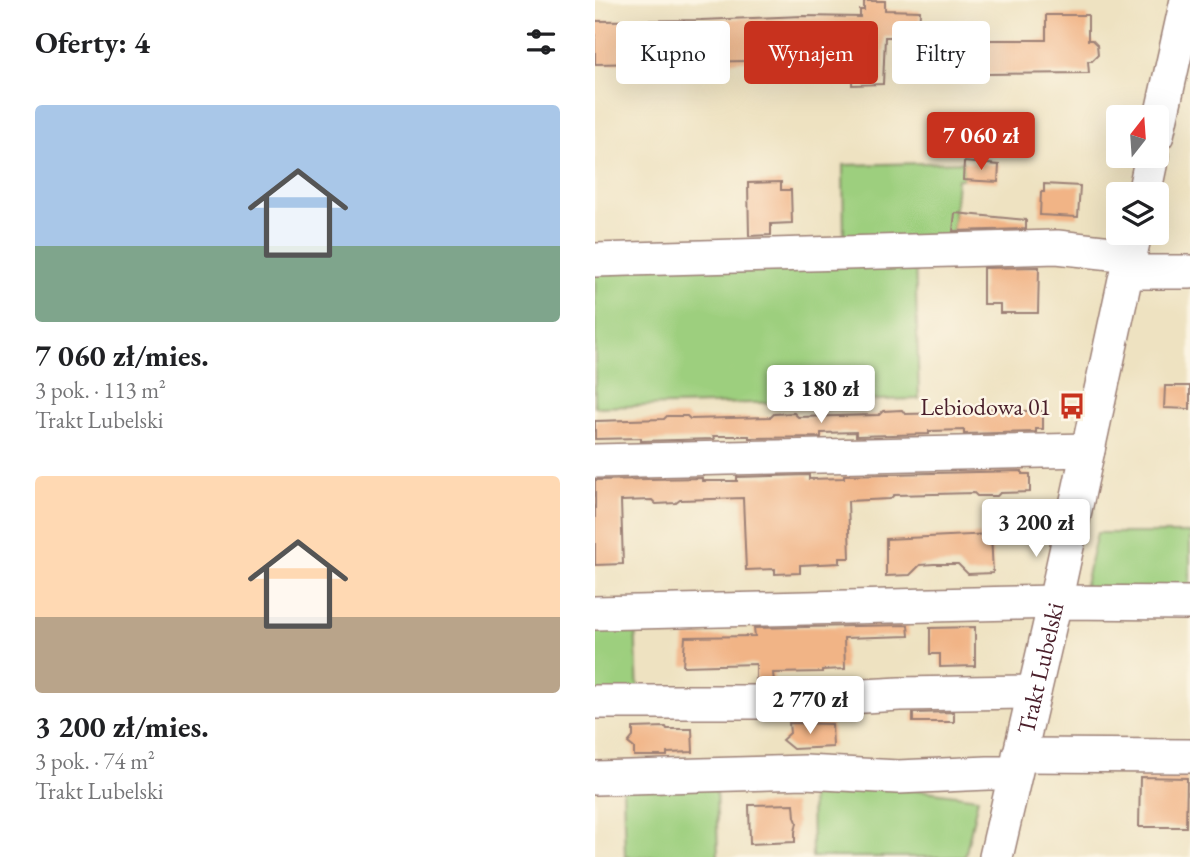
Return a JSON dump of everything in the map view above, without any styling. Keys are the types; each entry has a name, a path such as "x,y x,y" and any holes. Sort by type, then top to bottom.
{"street":[{"path":"1164,105 1187,0"},
{"path":"595,260 1057,247 1131,253 1190,272"},
{"name":"Trakt Lubelski","path":"996,857 1131,253"},
{"path":"595,461 1087,450"},
{"path":"595,613 1055,602 1190,603"},
{"path":"595,702 757,702 900,694 1034,692"},
{"path":"595,778 804,772 898,777 988,773 1017,764 1190,756"}],"green space":[{"path":"964,162 963,179 957,179 952,244 844,246 843,165"},
{"path":"915,256 919,399 595,407 595,265"},
{"path":"1097,533 1190,533 1190,598 1082,597"},
{"path":"635,620 638,694 595,694 595,622"},
{"path":"811,785 897,787 978,798 965,857 812,857"},
{"path":"716,786 718,857 625,857 623,788"}],"building":[{"path":"864,1 885,1 885,10 920,11 919,21 892,21 892,37 885,37 883,84 852,85 878,84 878,21 744,21 744,61 730,61 730,21 616,21 616,64 595,64 595,21 860,17 860,10 864,10"},
{"path":"1046,15 1088,15 1088,40 1097,45 1098,55 1088,61 1089,73 990,74 990,40 1046,40"},
{"path":"964,162 999,165 998,182 963,180"},
{"path":"781,182 781,190 791,190 792,223 771,224 771,235 749,236 748,183"},
{"path":"1044,184 1080,186 1078,217 1040,215"},
{"path":"955,213 1026,220 1026,229 953,231"},
{"path":"1039,267 1038,313 1000,313 1000,304 983,304 983,268"},
{"path":"1165,386 1190,386 1190,409 1164,408"},
{"path":"1009,408 1013,411 1043,411 1043,429 1036,429 1036,432 964,434 964,430 856,436 856,432 821,433 821,437 713,436 714,439 641,441 641,438 595,439 595,421 664,419 667,416 687,416 690,419 771,417 774,414 794,413 798,417 879,415 883,411 902,410 905,414 986,412 990,409"},
{"path":"1022,471 1022,474 1030,474 1030,492 1000,493 997,496 977,496 974,493 894,495 890,499 848,501 850,558 840,558 840,563 800,565 800,573 775,574 775,569 746,570 743,498 680,500 676,503 656,504 652,500 621,501 623,564 595,565 595,480 702,478 702,481 737,481 737,477 809,475 809,479 844,478 844,475"},
{"path":"991,534 993,573 968,574 958,564 934,564 920,565 910,575 886,576 886,539"},
{"path":"908,625 909,636 844,638 845,669 773,673 774,682 756,683 756,664 683,666 685,637 755,636 754,628"},
{"path":"975,627 975,666 940,667 940,654 930,654 930,628"},
{"path":"954,712 954,722 913,722 913,713"},
{"path":"789,723 832,724 833,747 793,749 782,740 790,733"},
{"path":"633,728 692,729 693,752 667,753 667,756 634,756 634,748 628,743 633,737"},
{"path":"1140,777 1187,778 1186,827 1139,827"},
{"path":"794,804 797,822 795,842 750,844 749,805"}],"place":[{"name":"Lebiodowa 01","path":"1072,406"}]}
